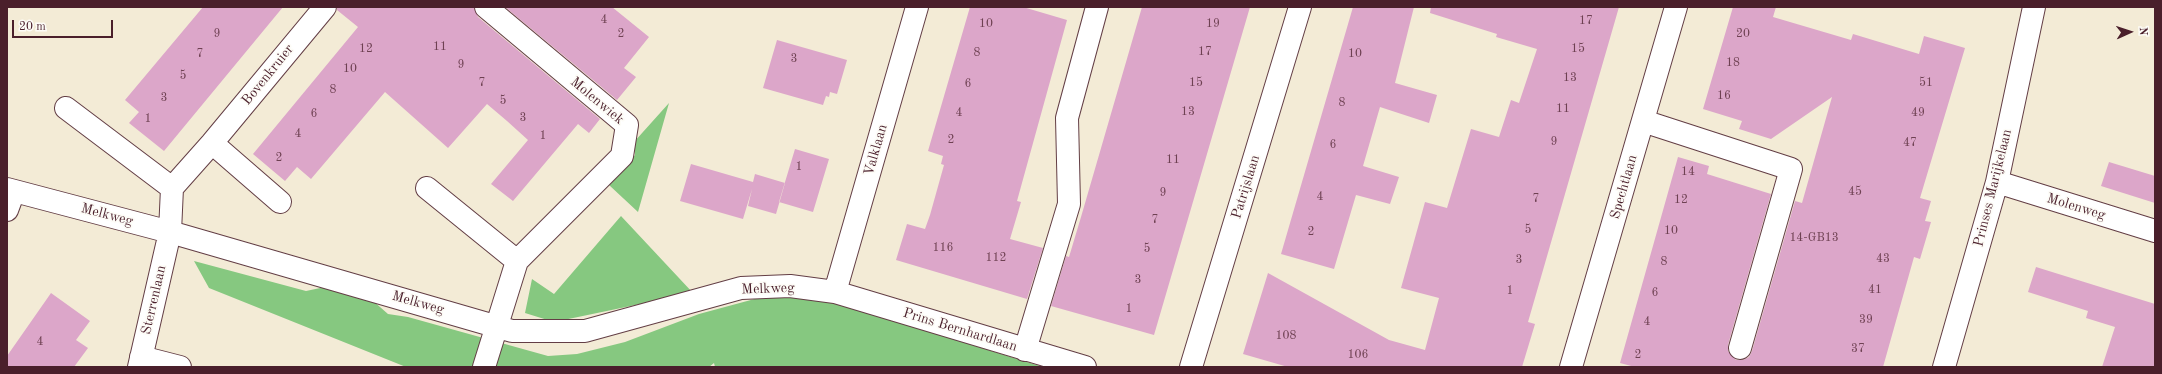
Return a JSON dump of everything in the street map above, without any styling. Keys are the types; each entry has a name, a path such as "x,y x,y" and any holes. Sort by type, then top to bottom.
{"street":[{"name":"Bovenkruier","path":"172,188 212,143 325,7"},
{"name":"Molenwiek","path":"484,367 517,261 622,156 627,125 486,7"},
{"name":"Valklaan","path":"835,292 916,7"},
{"path":"1025,350 1070,204 1067,118 1097,7"},
{"name":"Patrijslaan","path":"1191,367 1300,7"},
{"name":"Spechtlaan","path":"1571,367 1676,7"},
{"name":"Prinses Marijkelaan","path":"1944,367 1997,182 2034,7"},
{"path":"66,108 172,188 170,232"},
{"path":"1643,121 1791,169 1740,348"},
{"path":"212,143 280,202"},
{"name":"Molenweg","path":"1997,182 2155,231"},
{"path":"428,188 517,261"},
{"name":"Melkweg","path":"9,197 170,232 512,331 585,331 741,288 790,286 835,292"},
{"name":"Sterrenlaan","path":"140,362 170,232"},
{"name":"Prins Bernhardlaan","path":"835,292 1085,367"},
{"path":"140,362 180,367"}],"green space":[{"path":"669,103 638,212 609,185 635,155 634,142"},
{"path":"621,216 693,293 554,322 525,313 532,279 554,294"},
{"path":"194,261 306,291 325,287 372,300 388,314 408,317 548,356 577,354 625,342 699,314 762,297 799,297 843,305 1043,367 715,367 714,363 709,367 406,367 209,288"}],"building":[{"path":"203,7 283,7 164,151 129,123 139,112 125,100"},
{"path":"337,7 474,7 478,17 600,119 589,133 578,124 513,201 491,184 528,140 507,121 487,104 448,148 385,92 311,179 297,167 285,181 253,154 358,27 337,10"},
{"path":"505,7 612,7 649,37 624,68 636,77 617,100"},
{"path":"970,7 1023,7 1067,20 1017,201 1021,202 1010,239 1043,248 1027,299 896,260 907,224 925,229 930,215 944,165 941,164 943,156 928,151"},
{"path":"1142,7 1250,7 1154,335 1051,306 1066,256 1069,257"},
{"path":"1353,7 1414,7 1395,83 1437,95 1429,123 1380,107 1363,166 1399,177 1390,204 1356,195 1334,269 1281,254"},
{"path":"1431,7 1619,7 1528,322 1535,324 1522,367 1288,367 1243,354 1268,273 1389,340 1425,350 1439,298 1401,288 1425,202 1447,208 1471,129 1499,137 1511,100 1519,103 1537,49 1496,37 1497,34 1430,13"},
{"path":"1733,7 1776,7 1773,17 1851,40 1853,34 1919,54 1924,36 1965,48 1920,198 1931,201 1925,221 1931,222 1920,259 1914,257 1883,367 1635,367 1620,363 1678,157 1709,166 1707,174 1771,194 1728,345 1728,351 1736,360 1743,360 1749,357 1752,351 1795,201 1802,203 1832,97 1771,139 1739,129 1742,121 1703,109"},
{"path":"777,40 847,60 837,94 830,92 829,97 826,96 823,105 763,88"},
{"path":"795,149 829,159 813,212 779,202"},
{"path":"2109,162 2155,176 2155,203 2101,186"},
{"path":"691,164 753,182 755,174 785,183 776,214 748,206 752,189 743,219 680,201"},
{"path":"2036,267 2155,304 2155,367 2102,367 2115,327 2086,318 2088,311 2028,292"},
{"path":"51,293 90,321 76,340 88,348 74,367 7,367 7,356"}]}
